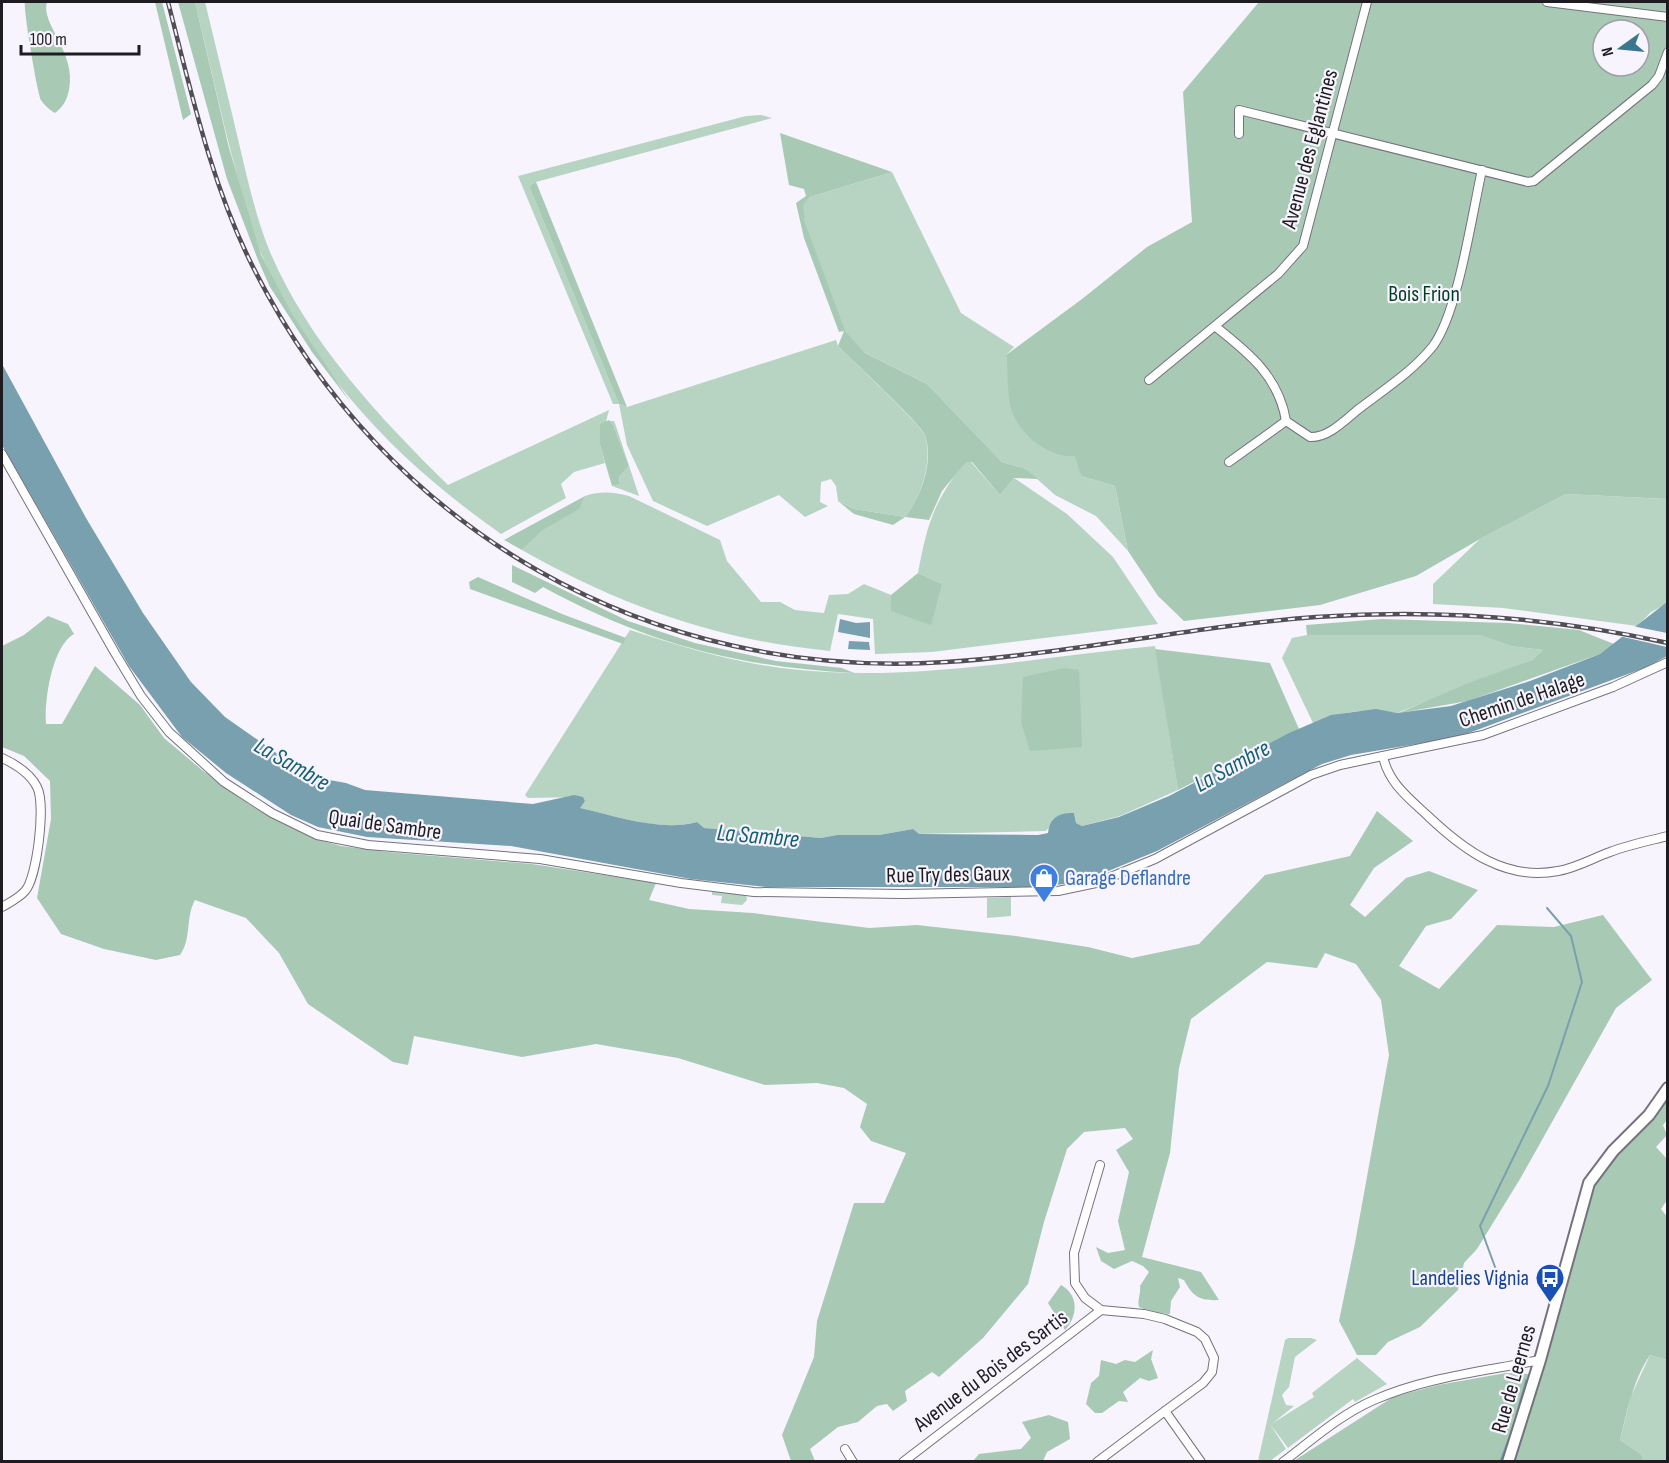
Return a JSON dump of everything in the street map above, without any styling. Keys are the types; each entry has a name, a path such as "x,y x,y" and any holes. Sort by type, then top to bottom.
{"street":[{"name":"Avenue des Eglantines","path":"1149,380 1216,327 1278,274 1300,251 1308,234 1367,2"},
{"path":"1546,2 1668,17"},
{"path":"1239,134 1239,110 1528,182 1540,178 1652,86 1659,76 1668,52"},
{"path":"1216,327 1265,370 1279,393 1286,421 1310,437 1327,434 1403,375 1431,347 1444,326 1482,170"},
{"path":"1229,462 1286,421"},
{"name":"Quai de Sambre","path":"2,454 115,653 154,715 203,765 255,803 296,826 342,841 429,851 540,859 700,886"},
{"name":"Chemin de Halage","path":"1383,756 1483,735 1613,687 1668,662"},
{"path":"1383,756 1391,779 1413,803 1475,855 1501,868 1525,873 1558,872 1613,851 1668,836"},
{"name":"Rue Try des Gaux","path":"700,886 798,893 1041,892 1075,888 1117,876 1155,859 1311,775 1340,765 1383,756"},
{"path":"2,758 23,770 38,787 41,805 32,879 25,891 2,907"},
{"name":"Rue de Leernes","path":"1509,1461 1540,1360 1589,1183 1613,1151 1649,1115 1668,1088"},
{"name":"Avenue du Bois des Sartis","path":"1097,1461 1203,1383 1212,1372 1214,1358 1205,1339 1188,1328 1165,1319 1101,1310 1085,1299 1075,1283 1073,1264 1100,1165"},
{"name":"Avenue du Bois des Sartis","path":"903,1461 1101,1310"},
{"path":"1283,1461 1341,1419 1375,1399 1434,1382 1540,1360"},
{"path":"1165,1411 1202,1461"},
{"path":"845,1449 853,1461"}],"green space":[{"path":"25,2 47,2 46,11 49,20 68,63 70,76 68,94 62,106 55,113 44,104 39,93"},
{"path":"155,2 162,2 191,114 183,120"},
{"path":"178,2 195,2 229,148 261,255 292,314 351,403 312,352 270,287 258,260 227,179"},
{"path":"195,2 205,2 248,182 270,252 286,285 325,348 397,433 448,485 609,410 600,445 605,463 574,472 561,484 566,498 501,534 463,506 393,445 333,377 283,299 259,249 231,150"},
{"name":"Bois Frion","path":"1259,2 1667,2 1667,499 1566,494 1416,576 1320,605 1184,621 1158,596 1128,551 1115,486 1081,476 1075,456 1065,456 1046,449 1036,443 1020,427 1011,408 1006,355 1147,247 1192,222 1183,92"},
{"path":"761,115 772,118 536,182 529,186 619,404 613,404 518,176 746,116"},
{"path":"780,133 892,172 810,197 803,205 805,222 845,331 865,353 927,384 1002,462 1026,469 1038,479 1014,478 1000,495 972,462 965,463 942,491 929,520 905,517 921,489 927,468 925,435 900,406 838,346 844,331 839,332 804,238 796,203 806,196 804,189 789,185"},
{"path":"892,172 961,313 1014,347 1006,355 1012,410 1023,428 1076,456 1081,476 1115,486 1128,551 1096,516 1055,495 1026,469 1002,462 927,384 865,353 844,331 805,222 802,205 810,197"},
{"path":"536,182 627,407 619,404 529,186"},
{"path":"836,340 838,346 900,406 925,435 928,456 924,479 916,500 905,517 854,509 838,501 836,486 831,479 821,482 820,502 828,506 805,517 779,495 707,526 653,501 627,445 619,404 627,407"},
{"path":"609,420 629,466 619,477 620,484 612,486 600,445 600,424"},
{"path":"609,421 614,421 616,426 639,496 612,486 620,484 619,477 629,466 614,427"},
{"path":"971,462 1000,495 1014,478 1067,514 1113,557 1158,624 932,652 875,654 873,619 838,614 830,651 748,638 671,617 596,588 522,550 542,531 578,509 585,496 602,493 618,494 629,496 720,540 727,561 761,602 780,602 795,610 824,613 829,595 848,594 864,584 891,595 891,611 942,584 918,573 928,528 938,503 953,477 964,463"},
{"path":"1566,494 1667,499 1666,604 1651,612 1637,626 1503,608 1433,604 1433,584 1480,539"},
{"path":"585,496 579,509 542,531 522,550 504,540"},
{"path":"838,501 854,509 905,517 893,525 854,514"},
{"path":"512,565 628,621 695,643 776,661 842,668 854,673 771,665 693,649 619,623 581,607 543,587 535,593 512,582"},
{"path":"918,573 942,584 931,625 891,611 891,595"},
{"path":"478,577 562,614 626,638 623,644 470,589 469,582"},
{"path":"48,616 68,624 74,634 66,640 55,662 46,702 46,724 62,724 95,666 140,705 164,738 202,770 249,804 316,839 341,846 532,864 656,883 649,900 689,909 753,913 869,928 917,925 1088,947 1132,958 1199,944 1265,875 1350,856 1377,811 1413,841 1374,868 1350,905 1365,917 1406,878 1429,871 1478,890 1451,919 1426,926 1399,966 1439,989 1497,925 1554,927 1603,915 1652,980 1616,1008 1520,1179 1477,1249 1464,1263 1458,1290 1420,1327 1388,1342 1376,1355 1357,1355 1339,1321 1389,1055 1381,1000 1356,964 1325,953 1317,968 1267,962 1191,1019 1179,1068 1170,1153 1142,1257 1201,1272 1219,1300 1198,1297 1184,1280 1178,1278 1180,1287 1171,1301 1170,1314 1154,1313 1139,1307 1140,1286 1149,1272 1143,1266 1132,1261 1114,1269 1101,1261 1096,1247 1108,1253 1125,1250 1118,1221 1129,1172 1116,1150 1133,1139 1125,1128 1084,1132 1067,1149 1044,1222 1028,1284 983,1338 939,1377 932,1372 905,1391 907,1401 893,1411 887,1404 877,1406 858,1422 838,1427 810,1449 815,1461 791,1461 782,1435 814,1357 817,1321 854,1203 884,1203 906,1153 871,1141 860,1127 867,1104 844,1088 817,1083 765,1085 678,1058 596,1044 522,1057 414,1036 408,1065 393,1062 308,1004 279,953 246,918 195,900 190,914 186,942 180,955 156,960 104,949 61,934 37,898 51,819 50,781 24,756 2,747 2,646 24,635"},
{"path":"1382,619 1508,623 1579,630 1614,644 1600,654 1468,701 1399,713 1466,684 1532,660 1543,650 1511,646 1480,635 1307,635 1306,625"},
{"path":"630,630 729,659 790,669 835,672 926,671 1155,646 1178,790 1120,816 1082,826 1076,823 1074,813 1065,814 1046,831 918,834 913,829 879,835 837,835 821,838 703,828 697,822 683,825 653,824 580,808 578,804 585,801 582,797 528,798 525,795"},
{"path":"1478,634 1511,646 1543,650 1532,660 1397,713 1354,712 1313,723 1282,658 1292,638 1307,635"},
{"path":"1155,649 1270,663 1299,729 1178,790"},
{"path":"1064,668 1079,670 1082,747 1030,751 1021,722 1023,677"},
{"path":"712,891 746,895 747,900 742,905 721,903 722,896 712,895"},
{"path":"1011,897 1011,916 987,918 987,898"},
{"path":"1667,1098 1667,1120 1663,1125 1667,1135 1656,1147 1667,1159 1667,1200 1661,1209 1668,1218 1667,1360 1650,1355 1644,1365 1631,1396 1620,1440 1641,1454 1644,1461 1514,1462 1536,1393 1594,1184 1617,1155 1652,1120"},
{"path":"1061,1285 1071,1294 1075,1306 1072,1318 1065,1330 1048,1303"},
{"path":"1288,1338 1317,1340 1295,1357 1289,1387 1282,1395 1286,1405 1294,1406 1273,1423 1314,1397 1312,1393 1357,1358 1387,1384 1355,1402 1353,1399 1288,1448 1270,1424 1286,1449 1270,1461 1258,1461 1285,1340"},
{"path":"1153,1350 1151,1359 1158,1378 1149,1381 1140,1378 1123,1392 1128,1402 1119,1401 1102,1413 1095,1413 1086,1404 1091,1383 1099,1376 1101,1360 1116,1364 1125,1360 1135,1362"},
{"path":"1650,1355 1667,1360 1667,1461 1644,1461 1641,1454 1620,1440 1631,1396"},
{"path":"1506,1373 1530,1374 1502,1461 1292,1462 1393,1397 1438,1385"},
{"path":"1049,1415 1068,1422 1070,1439 1047,1452 1043,1461 973,1461 979,1454 1021,1449 1031,1438 1022,1422"}],"water":[{"name":"La Sambre","path":"2,364 86,518 143,613 191,682 225,717 282,757 324,779 346,783 365,790 533,804 574,795 583,797 585,801 580,808 638,822 683,825 697,822 704,828 821,838 837,835 879,835 913,829 919,834 1038,835 1048,833 1052,820 1063,814 1074,813 1076,823 1082,826 1119,817 1169,796 1289,733 1331,715 1376,709 1397,713 1451,706 1530,681 1600,654 1667,602 1667,656 1647,667 1458,737 1351,755 1322,764 1157,851 1084,881 1042,887 766,887 691,879 511,846 367,837 318,827 291,815 226,773 182,737 129,666 2,445"},
{"path":"840,619 856,623 870,622 870,638 838,632"},
{"path":"849,641 869,642 870,650 848,649"}],"pier":[{"path":"1632,626 1667,633 1667,647 1619,636"}],"waterway":[{"path":"1495,1267 1480,1226 1548,1086 1582,982 1571,936 1547,908"},
{"path":"1500,1462 1513,1428 1526,1380"}],"railway":[{"path":"168,2 203,137 225,203 253,267 309,361 376,443 453,513 539,571 632,615 732,646 837,661 946,662 1039,653 1270,621 1404,614 1537,621 1668,643"}],"place":[{"name":"Garage Deflandre","path":"1044,904"},
{"name":"Landelies Vignia","path":"1550,1304"}]}
